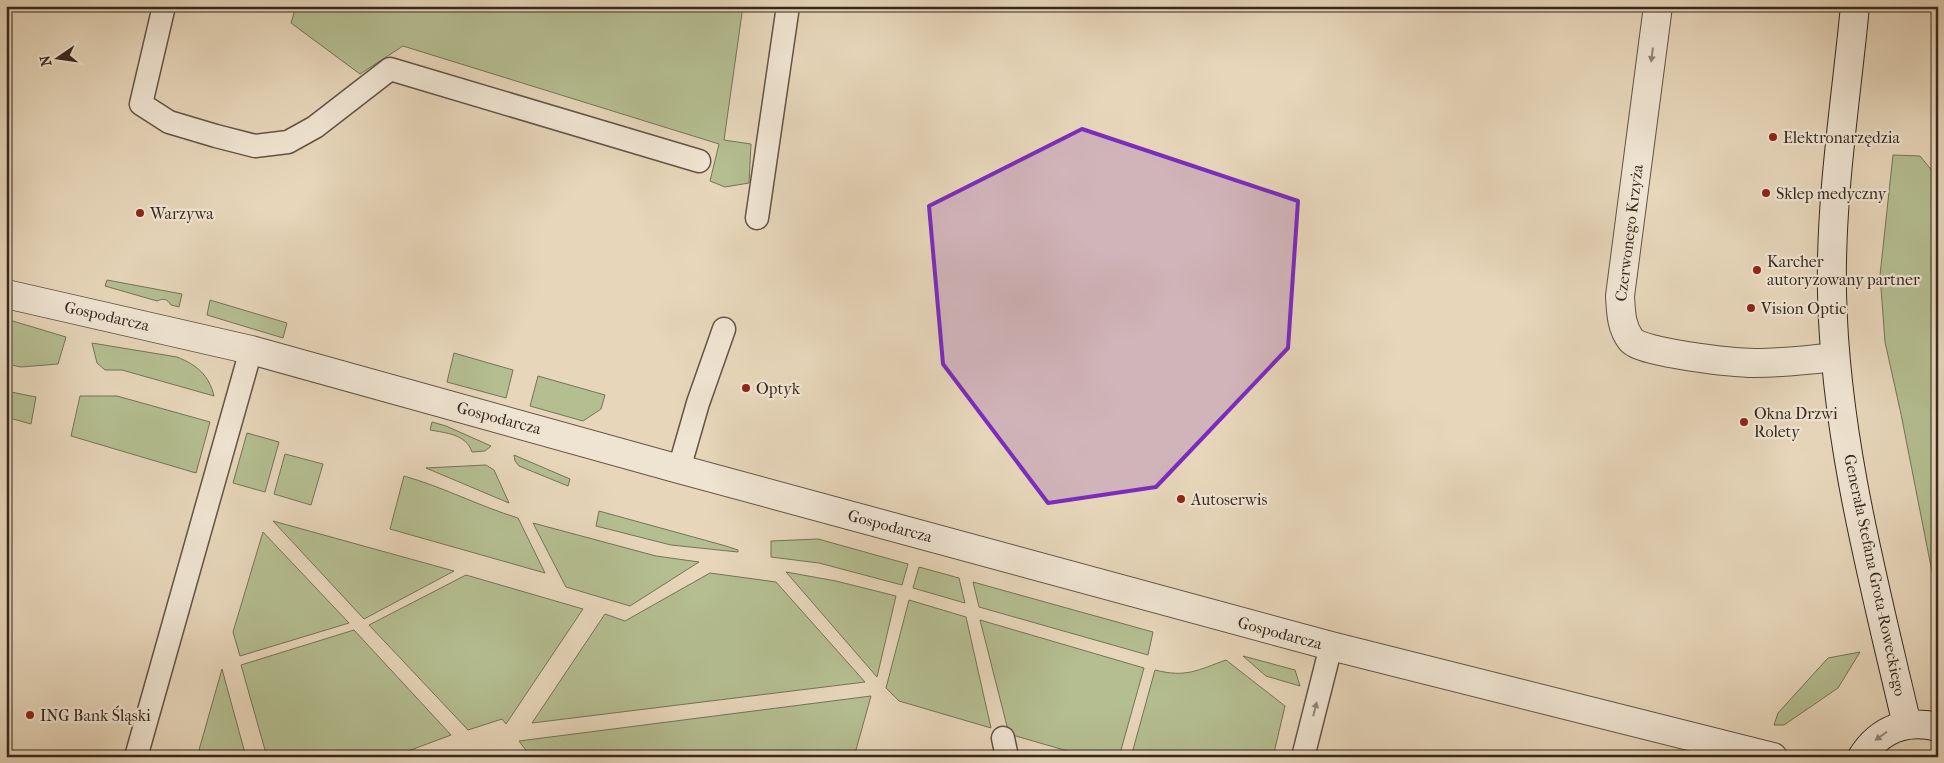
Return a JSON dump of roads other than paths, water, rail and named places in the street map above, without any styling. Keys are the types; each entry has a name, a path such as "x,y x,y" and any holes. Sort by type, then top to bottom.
{"street":[{"name":"Czerwonego Krzyża","path":"1658,6 1620,296 1621,321 1632,342 1652,350 1752,363 1835,358"},
{"name":"Generała Stefana Grota-Roweckiego","path":"1855,6 1834,230 1832,292 1835,358 1847,445 1863,528 1885,634 1907,724"},
{"name":"Gospodarcza","path":"6,294 251,350 678,469 1331,646 1773,757"},
{"path":"1862,757 1879,736 1892,729 1916,723 1938,727"}],"lane":[{"path":"164,6 141,104 169,122 216,136 255,146 288,142 315,127 390,69 699,161"},
{"path":"757,218 788,6"},
{"path":"678,469 698,403 724,329"},
{"path":"136,757 251,350"},
{"path":"1303,757 1331,646"}],"place":[{"name":"Elektronarzędzia","path":"1773,137"},
{"name":"Sklep medyczny","path":"1766,193"},
{"name":"Warzywa","path":"140,213"},
{"name":"Karcher autoryzowany partner","path":"1757,270"},
{"name":"Vision Optic","path":"1751,308"},
{"name":"Optyk","path":"746,388"},
{"name":"Okna Drzwi Rolety","path":"1744,422"},
{"name":"Autoserwis","path":"1181,499"},
{"name":"ING Bank Śląski","path":"30,715"}]}
